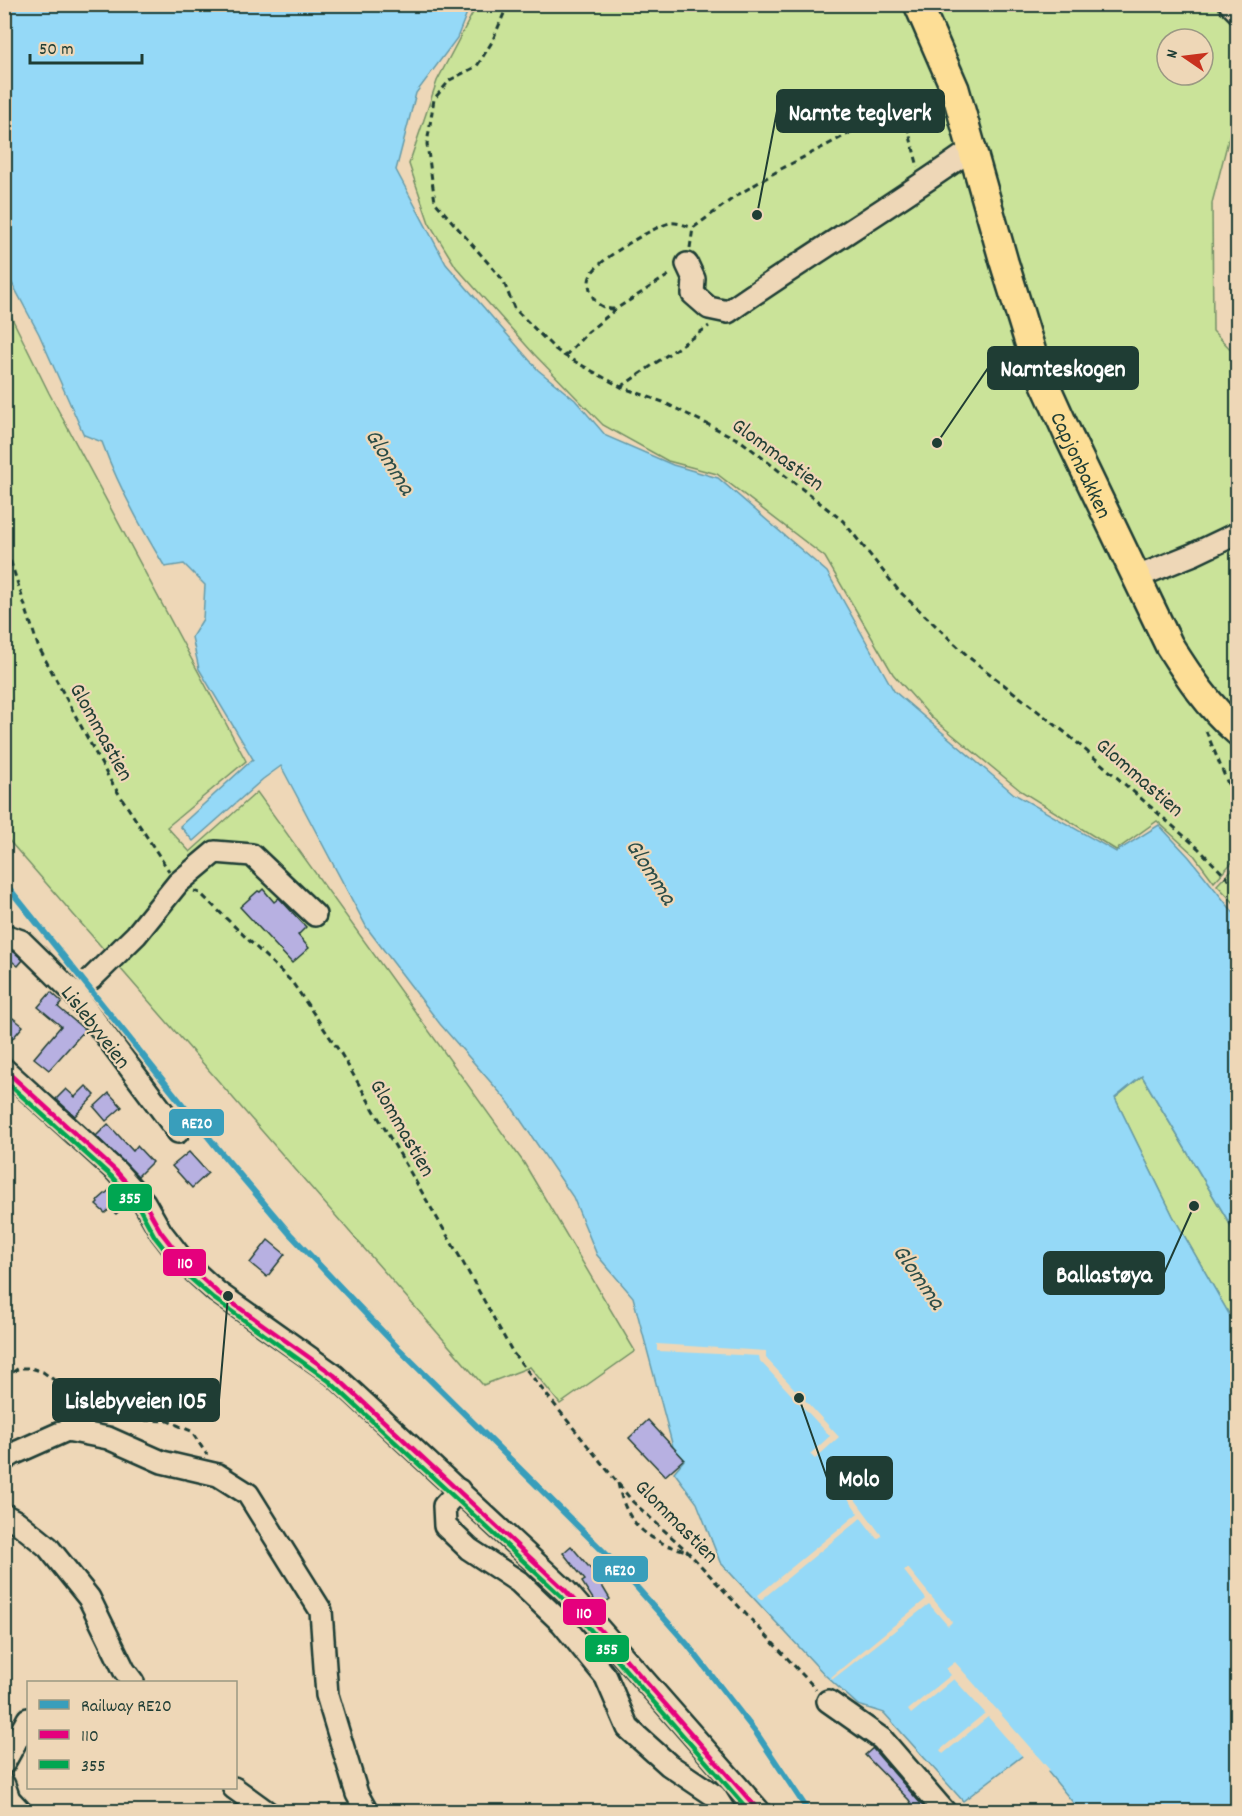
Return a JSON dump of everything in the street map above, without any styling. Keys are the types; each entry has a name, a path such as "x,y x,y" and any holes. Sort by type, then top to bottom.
{"main road":[{"name":"Capjonbakken","path":"918,4 951,80 1035,362 1169,645 1207,701 1238,732"}],"street":[{"path":"1230,4 1238,12"},
{"path":"687,264 694,279 693,294 709,308 728,312 788,269 922,184 972,149"},
{"path":"1137,578 1238,533"},
{"path":"82,986 136,935 178,883 215,852 252,855 315,915"},
{"name":"Lislebyveien","path":"4,935 21,941 82,986 178,1132"},
{"path":"4,1068 117,1172 144,1202 161,1232 184,1263 217,1292 334,1375 566,1591 760,1812"},
{"path":"4,1460 67,1430 108,1438 162,1462 218,1475 248,1494 321,1611 327,1695 357,1794 367,1812"},
{"path":"459,1490 444,1506 445,1526 469,1549 519,1582 562,1623 606,1677 628,1728 669,1765 715,1796 725,1812"},
{"path":"4,1515 17,1522 48,1547 89,1598 132,1681"},
{"path":"828,1701 882,1739 945,1812"},
{"path":"4,1763 27,1721"},
{"path":"4,1785 9,1799 21,1812"},
{"path":"235,1789 267,1812"}],"path":[{"name":"Glommastien","path":"508,4 492,42 477,66 450,80 434,99 427,144 435,202 503,280 514,308 565,356 621,387 663,402 741,441 843,520 899,591 971,659 1067,734 1198,848 1228,879 1238,884"},
{"path":"616,309 600,306 592,297 588,284 590,275 595,269 615,253 639,238 672,223 693,228 736,196 781,169 951,80"},
{"path":"902,106 922,184"},
{"path":"565,356 588,332 616,309 687,264"},
{"path":"621,387 728,312"},
{"name":"Glommastien","path":"4,541 38,646 110,780 178,883 200,893 292,982 340,1052 513,1353 633,1502 687,1551 828,1701"},
{"path":"1205,728 1238,808"},
{"path":"4,1378 19,1368 31,1368 43,1372 82,1400 119,1416 136,1420 168,1421 190,1431 214,1465 218,1475"},
{"path":"617,1482 621,1501 632,1521 648,1537 665,1546 687,1551"}],"green space":[{"path":"477,5 1223,5 1237,17 1238,102 1212,203 1213,331 1238,357 1237,857 1214,882 1194,855 1157,821 1116,850 1021,791 931,717 893,674 825,557 717,474 668,461 603,425 534,354 456,267 429,223 409,164 437,81"},
{"path":"4,302 49,393 246,761 167,827 190,852 257,792 524,1163 635,1351 560,1404 530,1367 483,1385 5,836"},
{"path":"1237,864 1237,906 1217,885"},
{"path":"1142,1076 1237,1236 1237,1328 1173,1216 1115,1098"}],"water":[{"name":"Glomma","path":"4,5 470,5 457,38 416,93 396,170 446,264 538,370 575,400 606,436 673,465 718,478 827,572 894,691 1014,794 1116,852 1159,825 1189,857 1237,917 1237,951 1233,968 1238,976 1237,1236 1142,1076 1115,1098 1173,1216 1237,1328 1237,1811 1080,1811 1030,1750 963,1801 884,1713 858,1705 826,1676 720,1562 697,1503 674,1472 684,1460 673,1447 633,1297 597,1255 573,1197 509,1103 440,1024 367,928 281,766 193,841 180,826 253,759 199,669 192,637 203,619 205,585 184,564 165,567 130,506 102,442 84,435 39,334 5,270"}],"pier":[{"path":"657,1344 766,1351 766,1358 839,1437 815,1459 810,1454 830,1436 760,1361 759,1356 657,1351"},
{"path":"849,1491 882,1536 877,1539 861,1518 761,1600 758,1595 858,1513 845,1494"},
{"path":"908,1568 952,1622 948,1626 929,1604 833,1679 831,1677 926,1599 904,1571"},
{"path":"955,1662 1049,1769 1045,1773 1030,1754 1024,1758 988,1717 943,1754 940,1750 985,1713 954,1679 911,1714 908,1710 951,1675 946,1669"}],"building":[{"path":"263,889 274,902 279,898 306,927 298,935 309,948 292,963 240,907"},
{"path":"8,950 23,960 18,966 4,955"},
{"path":"51,992 62,1002 58,1007 85,1030 49,1070 34,1058 61,1026 38,1007"},
{"path":"13,1018 23,1026 4,1049 4,1029"},
{"path":"86,1086 95,1095 75,1116 56,1099 66,1089 75,1097"},
{"path":"109,1093 122,1107 106,1121 94,1107"},
{"path":"108,1124 133,1151 137,1146 152,1162 138,1176 96,1136"},
{"path":"189,1152 208,1173 192,1188 172,1166"},
{"path":"113,1187 128,1203 116,1214 110,1209 105,1213 96,1205 97,1201"},
{"path":"268,1240 285,1254 267,1277 250,1263"},
{"path":"648,1420 684,1459 665,1476 629,1438"},
{"path":"571,1546 595,1574 610,1599 598,1607 582,1582 585,1580 563,1553"},
{"path":"873,1748 928,1812 916,1812 909,1800 865,1755"}],"rail line":[{"name":"RE20","path":"4,882 218,1149 290,1234 399,1349 617,1565 687,1644 757,1734 809,1812"}],"transit line":[{"name":"110","path":"4,1069 117,1172 144,1202 161,1232 185,1263 217,1292 334,1375 566,1591 760,1812"},
{"name":"355","path":"4,1080 112,1177 138,1206 155,1237 180,1269 213,1298 329,1381 561,1596 750,1812"}],"place":[{"name":"Narnte teglverk","path":"757,215"},
{"name":"Narnteskogen","path":"937,443"},
{"name":"Ballastøya","path":"1194,1206"},
{"name":"Lislebyveien 105","path":"228,1296"},
{"name":"Molo","path":"799,1398"}]}
